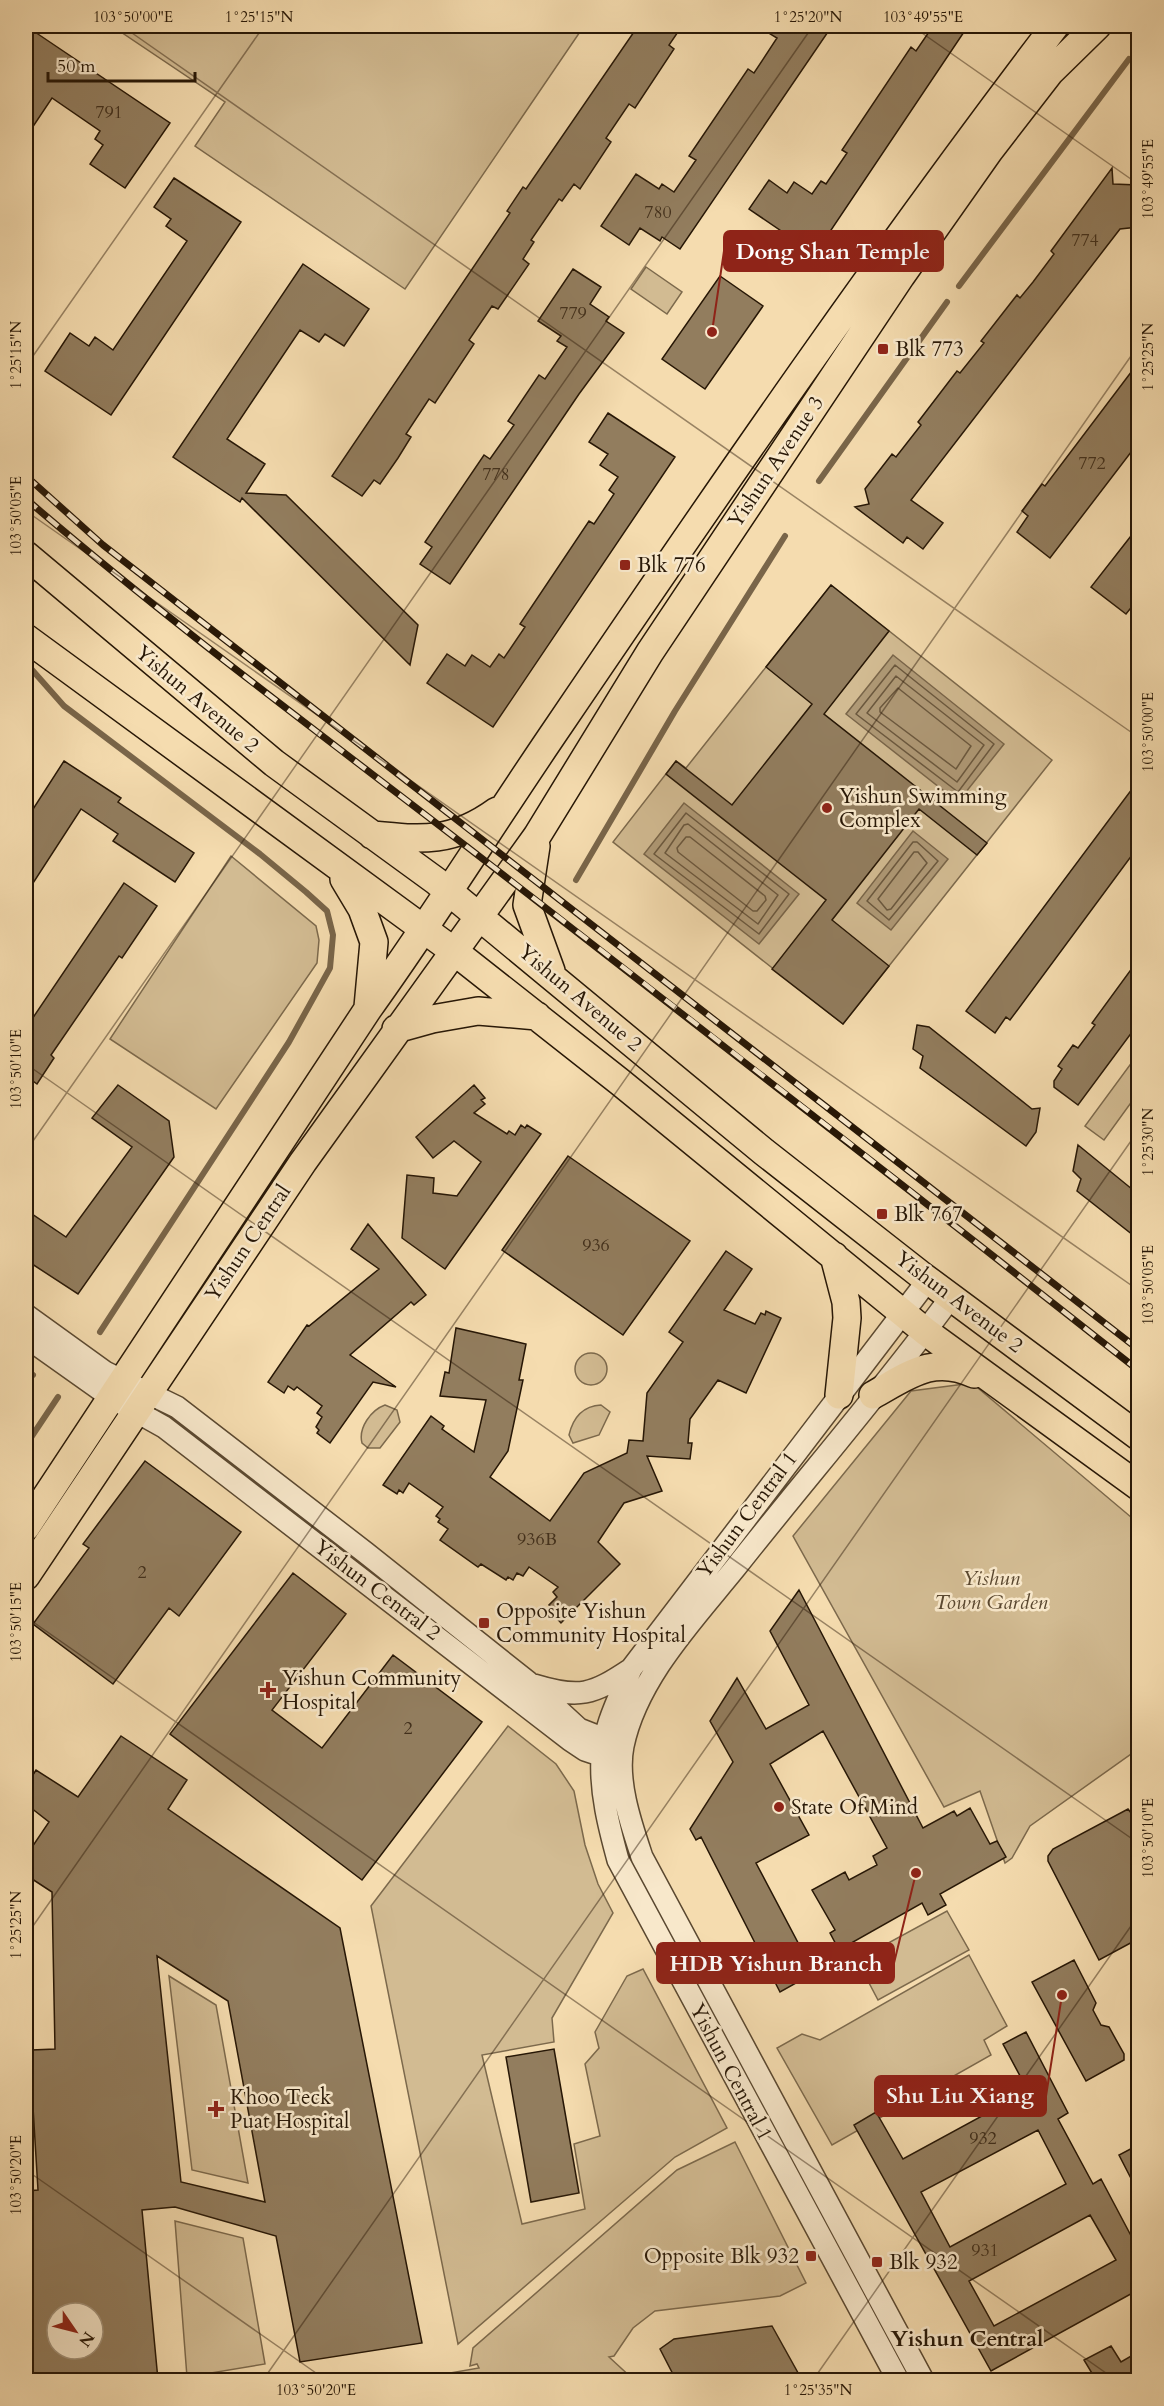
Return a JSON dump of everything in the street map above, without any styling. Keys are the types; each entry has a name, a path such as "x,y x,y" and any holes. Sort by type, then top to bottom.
{"main road":[{"name":"Yishun Avenue 3","path":"450,892 504,807 771,413 970,137 1055,26"},
{"name":"Yishun Avenue 3","path":"481,917 537,836 650,652 901,276 1050,72 1097,26"},
{"name":"Yishun Avenue 2","path":"26,555 274,763 450,892 552,974 764,1152 928,1280 1138,1436"},
{"name":"Yishun Avenue 2","path":"26,638 337,868 455,952 926,1332 994,1384 1138,1486"},
{"path":"370,834 428,840 447,837 477,826 504,807"},
{"path":"537,836 527,905 552,974"},
{"path":"337,868 362,909 374,942 368,1009"},
{"name":"Yishun Central","path":"26,1527 368,1009 425,931 450,892"},
{"name":"Yishun Central","path":"26,1576 396,1029 481,917"},
{"path":"396,1029 432,1019 478,1011 537,1016"},
{"path":"834,1256 846,1302 847,1318 839,1395"},
{"path":"873,1395 917,1371 939,1366 963,1369 994,1384"}],"street":[{"name":"Yishun Central 1","path":"898,2380 618,1860 605,1803 613,1751 631,1669 928,1280"},
{"name":"Yishun Central 1","path":"923,2380 656,1887 633,1831 613,1751 641,1699 683,1634 926,1332 951,1297"},
{"path":"26,1315 67,1357"},
{"path":"26,1337 67,1357 141,1403"},
{"name":"Yishun Central 2","path":"141,1403 177,1407 528,1682 579,1729 613,1751"},
{"name":"Yishun Central 2","path":"141,1403 164,1427 570,1740 613,1751"},
{"name":"Yishun Central 2","path":"528,1682 565,1694 589,1692 606,1686 631,1669"}],"green space":[{"path":"112,26 584,26 405,289 195,146 225,102"},
{"path":"646,267 682,292 667,314 631,289"},
{"name":"Yishun Swimming Complex","path":"831,585 1052,760 843,1024 613,842 676,761 686,768"},
{"path":"231,856 316,926 319,940 317,963 216,1109 110,1039"},
{"path":"1138,1054 1138,1093 1104,1140 1085,1126"},
{"path":"591,1353 603,1357 607,1369 603,1381 591,1385 579,1381 575,1369 579,1357"},
{"name":"Yishun Town Garden","path":"972,1383 1138,1523 1138,1749 1030,1826 1012,1858 1005,1863 980,1791 944,1807 793,1536 911,1391"},
{"path":"385,1405 397,1410 400,1422 380,1448 368,1448 362,1443 362,1431 371,1415"},
{"path":"601,1405 610,1412 599,1435 573,1443 569,1435 576,1418 584,1410"},
{"path":"508,1726 556,1764 574,1791 585,1845 598,1884 613,1913 552,2018 554,2042 482,2055 522,2224 585,2209 574,2144 600,2136 585,2064 599,2048 595,2032 627,1976 643,1969 727,2128 675,2157 458,2344 371,1906"},
{"path":"947,1911 969,1950 878,2000 857,1960"},
{"path":"969,1955 1007,2026 984,2040 991,2055 832,2145 777,2048 802,2034 820,2040"},
{"path":"169,1976 216,2005 248,2183 192,2170"},
{"path":"735,2142 806,2283 780,2296 655,2311 633,2328 614,2356 609,2357 634,2380 410,2380 479,2368 477,2364 470,2366 473,2348 677,2170"},
{"path":"175,2221 243,2238 265,2364 187,2377"}],"water":[{"path":"893,655 1004,744 958,802 846,714"},
{"path":"684,803 799,894 759,944 644,854"},
{"path":"913,831 948,859 891,930 857,903"}],"building":[{"path":"26,26 170,123 125,188 90,164 103,145 95,139 100,131 52,98 26,137"},
{"path":"638,26 682,26 669,45 674,49 635,108 629,104 606,138 611,142 580,189 574,184 562,201 559,199 531,240 534,242 523,259 529,264 498,309 492,306 469,340 474,344 435,403 429,399 406,434 411,437 398,458 380,484 374,480 362,496 332,476 510,213 507,211 523,187 526,189"},
{"path":"757,26 832,26 680,249 662,237 660,241 640,228 629,245 601,226 636,174 659,189 662,184 674,192 696,160 689,156 748,69 754,73 777,38"},
{"path":"933,26 968,26 815,254 749,209 769,180 787,193 794,182 812,194 821,181 826,184 847,153 842,150 911,47 916,51"},
{"path":"1112,168 1113,184 1138,185 1138,227 1120,229 911,500 943,523 923,549 907,537 903,543 855,507 869,504 865,489 892,454 896,457 921,425 918,422 957,371 960,373 984,343 981,341 1017,295 1020,298 1033,282 1054,254 1051,251"},
{"path":"174,178 241,222 111,415 45,371 70,333 89,346 95,337 113,350 187,241 166,226 171,219 154,207"},
{"path":"303,264 369,309 344,346 325,334 319,342 300,330 227,439 265,464 246,493 286,495 418,625 410,665 242,498 240,502 173,457"},
{"path":"573,269 601,287 590,304 609,317 606,321 624,333 579,394 450,584 420,564 432,547 425,542 484,455 490,459 514,425 508,421 539,375 545,379 567,347 557,341 561,336 538,321"},
{"path":"720,276 763,306 705,389 662,359"},
{"path":"1138,363 1138,443 1050,558 1017,532 1028,516 1022,511 1042,484 1045,486"},
{"path":"608,413 675,457 493,727 427,683 447,654 465,666 472,655 490,667 499,654 504,658 525,627 520,624 589,521 594,524 614,494 609,490 618,477 600,465 608,454 589,442"},
{"path":"1138,527 1138,599 1126,614 1091,587"},
{"path":"831,585 889,631 824,714 987,843 977,855 919,809 832,920 889,966 843,1024 772,969 826,900 666,774 676,761 732,805 812,704 766,667"},
{"path":"64,761 121,798 118,802 194,853 175,882 113,841 118,834 81,809 26,894 26,820"},
{"path":"1138,781 1138,847 1010,1020 1006,1017 995,1033 966,1011"},
{"path":"124,883 157,906 122,958 119,956 51,1055 54,1058 37,1084 26,1076 26,1028"},
{"path":"1138,960 1138,1024 1078,1105 1054,1087 1054,1081 1062,1069 1058,1066 1073,1045 1078,1048 1095,1025 1092,1023"},
{"path":"917,1025 929,1027 1032,1109 1040,1108 1036,1132 1026,1146 920,1068 923,1056 913,1049"},
{"path":"118,1085 169,1121 174,1157 78,1294 26,1260 26,1210 66,1237 132,1147 92,1118"},
{"path":"474,1085 485,1098 481,1100 485,1104 474,1113 507,1134 509,1131 515,1135 521,1125 525,1128 527,1125 541,1134 445,1269 402,1238 407,1175 434,1178 433,1193 457,1196 481,1162 454,1141 433,1158 416,1137"},
{"path":"1078,1145 1138,1194 1138,1239 1077,1191 1081,1179 1073,1171"},
{"path":"568,1156 690,1241 623,1335 502,1250"},
{"path":"368,1224 426,1295 414,1305 411,1302 350,1355 396,1387 373,1382 330,1443 317,1433 319,1430 316,1427 322,1417 317,1413 322,1406 297,1387 294,1390 288,1386 284,1393 268,1382 307,1325 309,1326 379,1269 351,1249"},
{"path":"726,1251 752,1269 724,1310 755,1324 761,1313 765,1315 766,1311 781,1318 746,1393 718,1380 690,1419 688,1443 692,1443 690,1459 647,1456 662,1491 624,1503 598,1542 620,1564 561,1623 550,1611 553,1608 549,1605 557,1597 553,1592 558,1587 529,1567 523,1576 517,1573 513,1580 508,1577 506,1580 481,1564 478,1567 440,1540 448,1529 438,1522 440,1519 436,1516 443,1507 409,1483 403,1493 399,1490 397,1494 383,1485 431,1416 444,1426 442,1429 474,1452 486,1400 440,1396 445,1372 449,1373 456,1328 526,1344 519,1380 523,1380 508,1451 490,1477 550,1521 584,1473 627,1453 629,1440 643,1441 647,1393 683,1342 669,1332"},
{"path":"145,1461 241,1532 179,1616 169,1608 113,1684 33,1624 89,1548 83,1544"},
{"path":"293,1573 346,1614 272,1710 322,1748 393,1655 482,1722 362,1880 170,1734"},
{"path":"799,1590 923,1828 954,1811 957,1816 970,1808 990,1844 997,1841 1006,1857 940,1894 946,1905 928,1915 922,1903 839,1950 830,1933 835,1930 812,1890 845,1872 849,1880 877,1865 873,1856 887,1848 823,1731 770,1764 809,1835 756,1863 814,1973 780,1992 701,1837 696,1840 690,1829 733,1762 710,1721 737,1678 766,1729 809,1705 770,1631"},
{"name":"Khoo Teck Puat Hospital","path":"121,1736 187,1780 168,1809 340,1928 422,2343 300,2362 276,2236 175,2207 142,2210 158,2380 26,2380 26,2191 38,2190 32,2091 26,2092 26,2067 32,2067 32,2050 55,2049 52,1892 26,1875 26,1856 49,1822 26,1804 26,1786 36,1770 78,1797","holes":["157,1956 228,2001 265,2202 181,2182"]},
{"path":"1128,1809 1138,1822 1138,1939 1099,1960 1048,1861 1048,1856 1053,1849"},
{"path":"1074,1960 1096,2003 1093,2010 1101,2025 1109,2027 1124,2054 1124,2060 1086,2081 1032,1982"},
{"path":"1026,2032 1068,2113 1058,2119 1093,2184 1101,2179 1138,2249 1138,2290 991,2371 854,2125 876,2112 903,2159 1028,2091 1003,2044","holes":["1038,2130 1066,2184 950,2247 921,2192","1090,2215 1116,2260 994,2326 969,2281"]},
{"path":"554,2049 579,2193 531,2202 506,2057"},
{"path":"1138,2145 1138,2192 1119,2155"},
{"path":"772,2326 802,2380 676,2380 660,2349 674,2339"},
{"path":"1111,2346 1121,2362 1138,2352 1138,2380 1096,2380 1084,2360"}],"waterway":[{"path":"959,286 1129,59"},
{"path":"819,481 947,302"},
{"path":"576,880 675,711 785,536"},
{"path":"26,663 64,706 260,854 306,892 327,911 333,935 330,968 289,1042 100,1332"},
{"path":"26,1370 33,1375"},
{"path":"26,1445 58,1397"}],"railway":[{"path":"26,476 103,545 1138,1349"},
{"path":"26,499 189,632 719,1041 1138,1370"}],"place":[{"name":"Dong Shan Temple","path":"712,332"},
{"name":"Blk 773","path":"883,349"},
{"name":"Blk 776","path":"625,565"},
{"name":"Yishun Swimming Complex","path":"827,808"},
{"name":"Blk 767","path":"882,1214"},
{"name":"Opposite Yishun Community Hospital","path":"484,1623"},
{"name":"Yishun Community Hospital","path":"268,1690"},
{"name":"State Of Mind","path":"779,1807"},
{"name":"HDB Yishun Branch","path":"916,1873"},
{"name":"Shu Liu Xiang","path":"1062,1995"},
{"name":"Khoo Teck Puat Hospital","path":"216,2109"},
{"name":"Opposite Blk 932","path":"811,2256"},
{"name":"Blk 932","path":"877,2262"}],"district":[{"name":"Yishun Central","path":"967,2339"}]}
